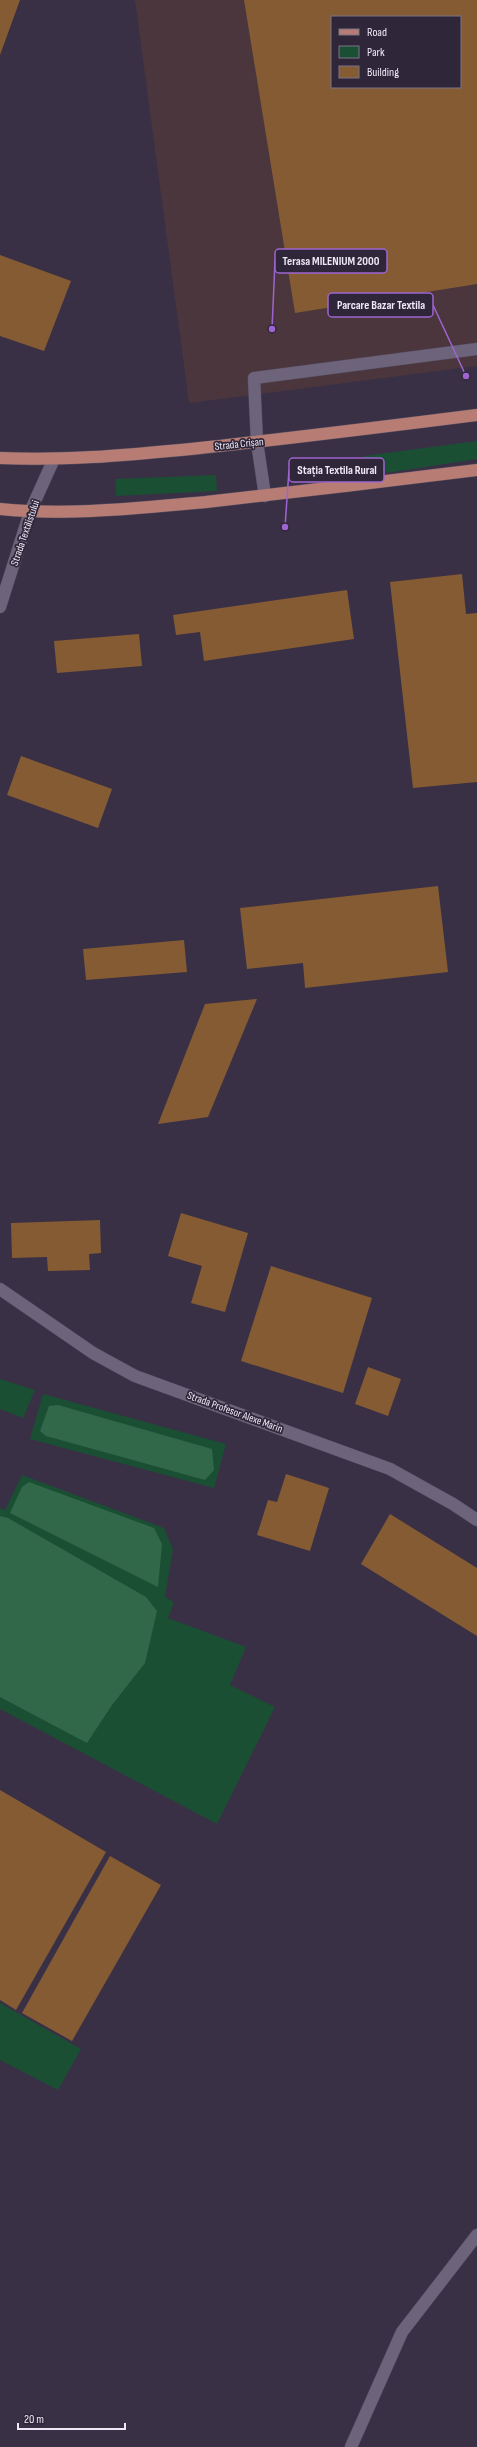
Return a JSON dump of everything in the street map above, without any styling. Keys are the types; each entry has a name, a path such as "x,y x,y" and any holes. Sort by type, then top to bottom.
{"main road":[{"name":"Strada Crișan","path":"0,458 53,460 257,442 477,414"},
{"path":"0,509 30,512 119,510 264,496 477,470"}],"street":[{"path":"264,496 257,442 254,378 477,349"},
{"name":"Strada Textilistului","path":"0,607 30,512 53,460"},
{"name":"Strada Profesor Alexe Marin","path":"0,1289 94,1353 136,1376 390,1469 453,1504 477,1520"},
{"path":"351,2447 402,2332 477,2235"}],"shaded area":[{"path":"135,0 477,0 477,366 189,403"}],"green space":[{"path":"477,441 477,459 366,476 359,471 358,462 364,456"},
{"path":"216,475 217,491 116,496 115,479"},
{"path":"0,1379 35,1390 23,1418 0,1409"},
{"path":"43,1394 226,1444 214,1488 30,1439"},
{"path":"58,1405 212,1449 214,1470 205,1480 46,1436 40,1431 49,1406"},
{"path":"22,1475 164,1528 173,1549 165,1597 174,1602 168,1618 246,1647 230,1685 275,1707 217,1824 0,1709 0,1508 5,1510"},
{"path":"29,1482 154,1528 162,1544 158,1587 10,1513 22,1487"},
{"path":"0,1516 8,1518 146,1597 157,1611 145,1663 112,1705 87,1743 0,1697"},
{"path":"0,2003 81,2049 58,2090 0,2060"}],"building":[{"path":"0,0 20,0 0,55"},
{"path":"244,0 477,0 477,284 295,313"},
{"path":"0,255 71,281 44,351 0,336"},
{"path":"462,574 466,614 477,613 477,782 413,788 390,582"},
{"path":"347,590 354,639 204,661 200,632 176,635 173,615"},
{"path":"139,634 142,666 57,673 54,641"},
{"path":"21,756 112,789 98,828 7,795"},
{"path":"438,886 448,972 305,988 303,963 247,969 240,908"},
{"path":"184,940 187,972 86,980 83,949"},
{"path":"257,999 208,1117 158,1124 205,1004"},
{"path":"181,1213 248,1233 225,1312 191,1303 202,1266 168,1256"},
{"path":"100,1220 101,1253 89,1254 90,1270 48,1271 47,1257 12,1258 11,1223"},
{"path":"271,1266 372,1298 343,1393 241,1361"},
{"path":"368,1367 401,1379 388,1416 355,1404"},
{"path":"286,1474 329,1488 310,1551 257,1535 268,1500 277,1502"},
{"path":"390,1514 477,1568 477,1636 361,1564"},
{"path":"0,1790 106,1852 16,2010 0,2000"},
{"path":"110,1856 161,1885 72,2041 22,2013"}],"place":[{"name":"Terasa MILENIUM 2000","path":"272,329"},
{"name":"Parcare Bazar Textila","path":"466,376"},
{"name":"Stația Textila Rural","path":"285,527"}]}
